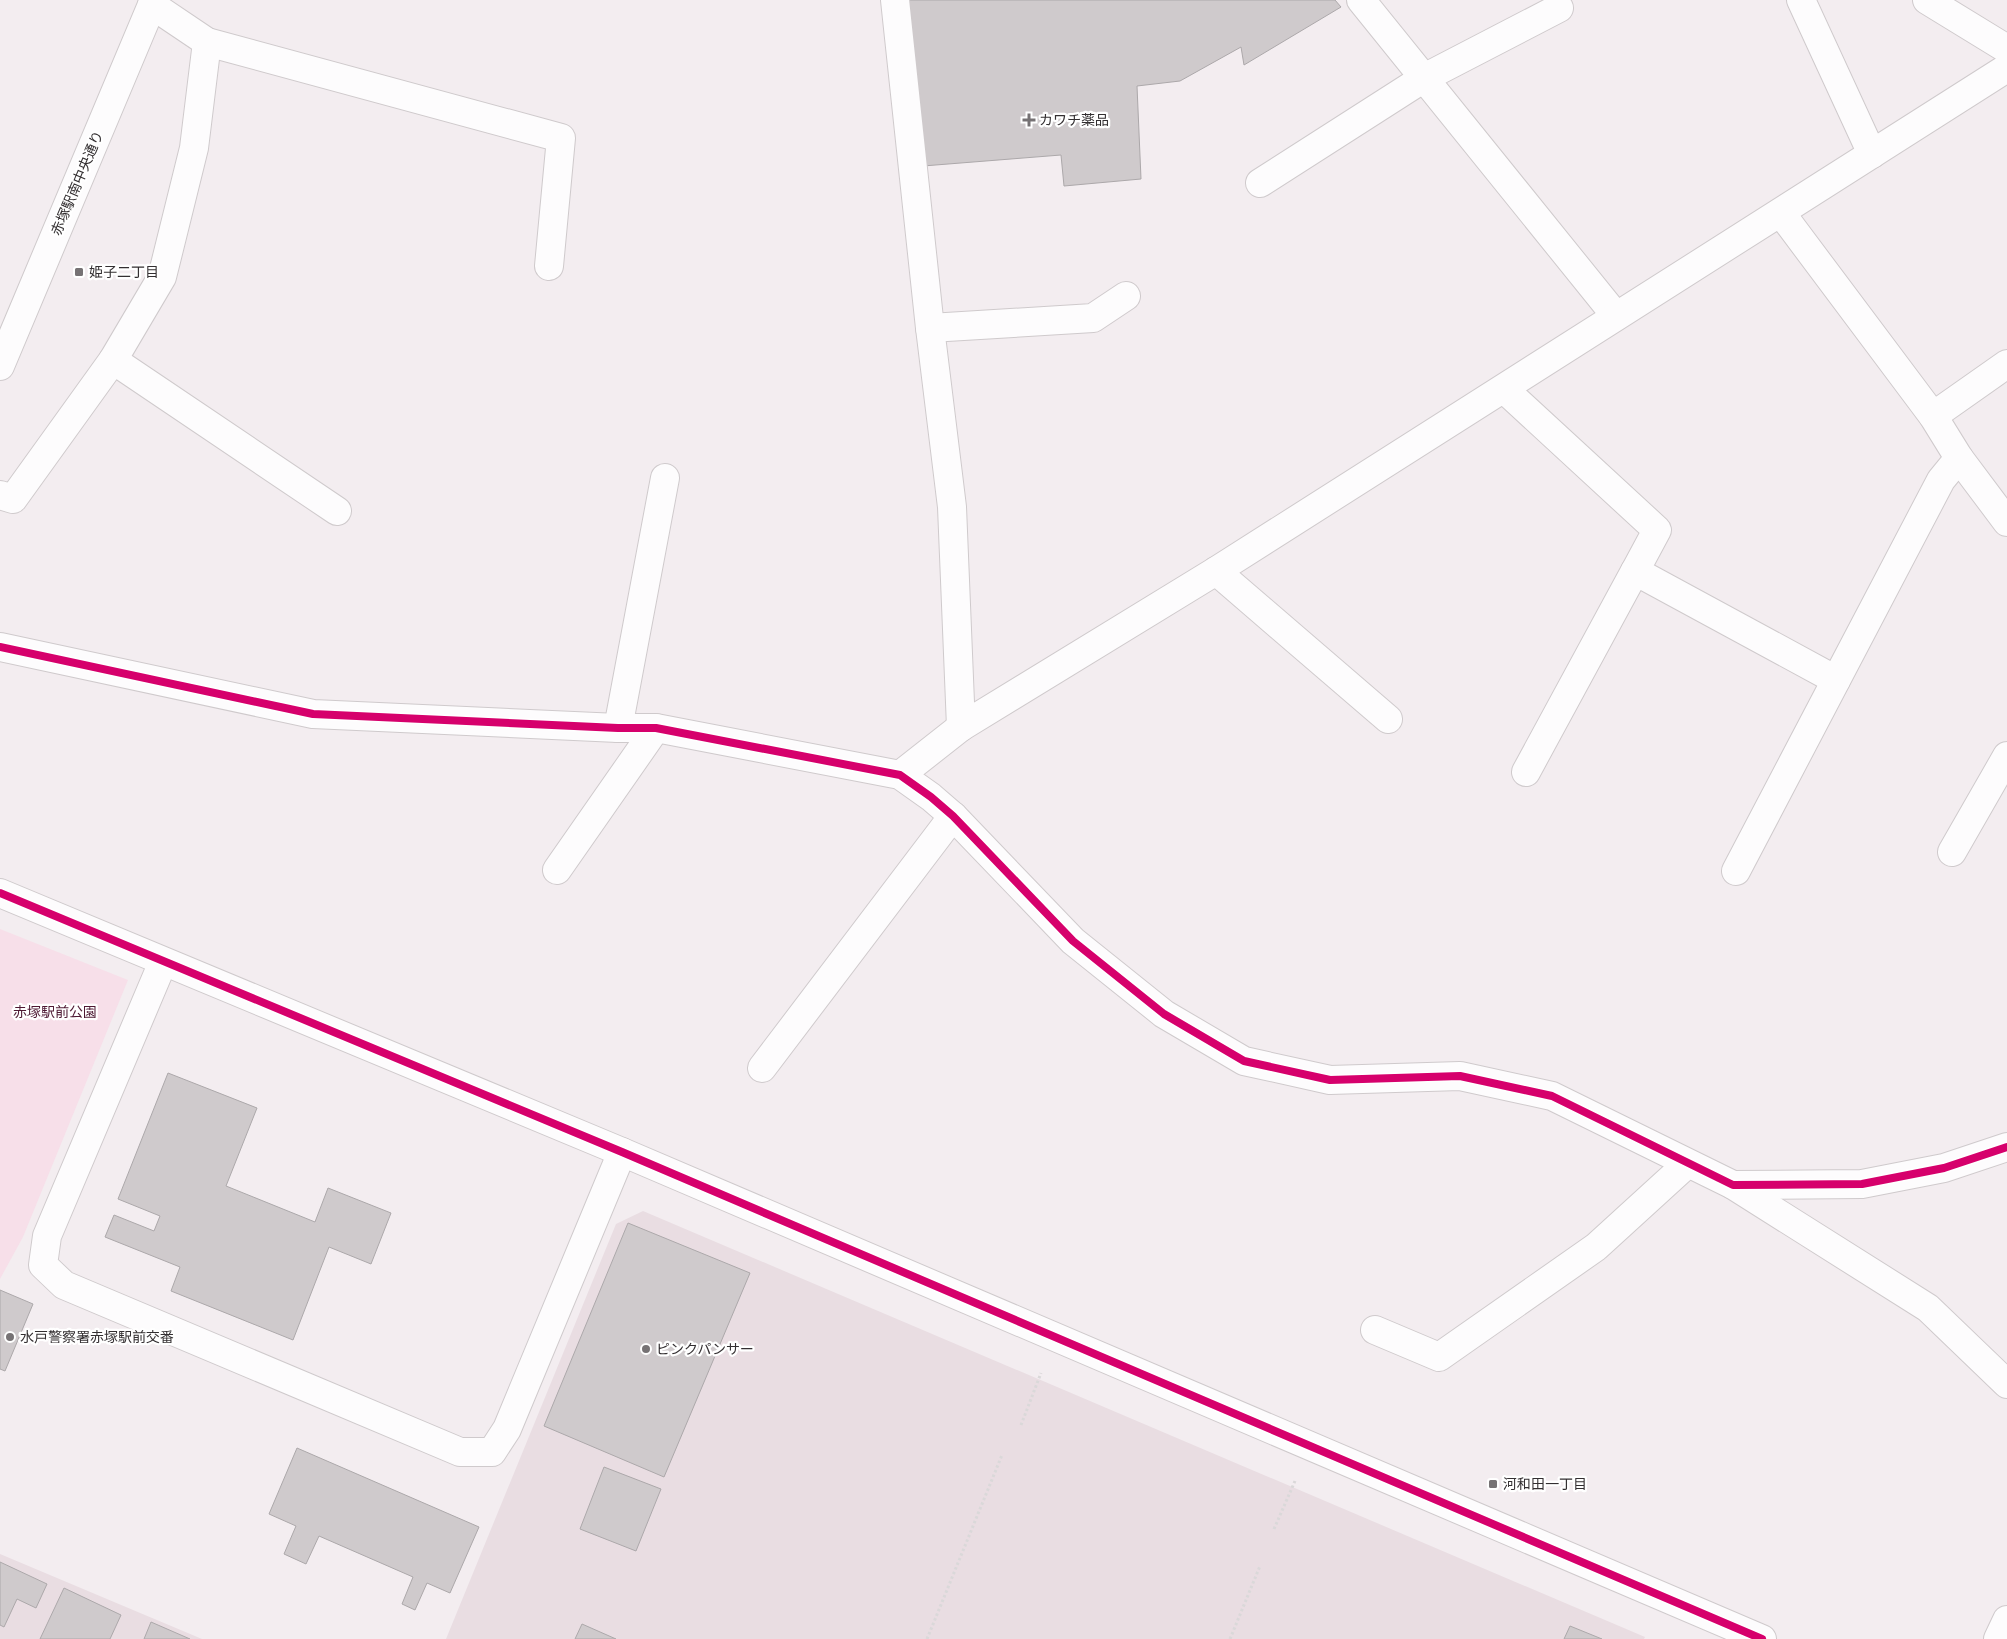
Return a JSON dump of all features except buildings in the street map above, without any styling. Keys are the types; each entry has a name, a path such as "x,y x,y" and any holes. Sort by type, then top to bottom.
{"street":[{"path":"895,0 930,328 952,507 961,727"},
{"path":"1361,0 1616,316"},
{"path":"1801,0 1872,154"},
{"path":"1927,0 2007,49"},
{"path":"153,2 208,42 561,138 549,266"},
{"name":"赤塚駅南中央通り","path":"0,366 153,2"},
{"path":"1260,184 1424,78 1559,8"},
{"path":"0,496 13,499 112,360 162,277 194,148 208,42"},
{"path":"900,776 961,727 1504,389 2007,68"},
{"path":"1781,213 1933,416 1959,458 2007,522"},
{"path":"930,328 1093,318 1126,296"},
{"path":"112,360 337,511"},
{"path":"1933,416 2007,364"},
{"path":"1504,389 1657,530 1526,772"},
{"path":"1736,871 1941,480 1959,458"},
{"path":"618,728 666,478"},
{"path":"1216,570 1388,719"},
{"path":"1635,570 1836,680"},
{"path":"0,647 313,714 618,728 656,728 900,776 931,797 953,816 1073,941 1164,1014 1244,1061 1330,1080 1460,1076 1552,1096 1733,1185 1928,1308 2007,1384"},
{"path":"557,870 656,728"},
{"path":"1952,852 2007,756"},
{"path":"762,1068 953,816"},
{"path":"0,892 163,962 622,1152 1762,1639"},
{"path":"163,962 47,1236 43,1265 64,1285 460,1452 492,1452 507,1429 622,1152"},
{"path":"1733,1185 1862,1184 1944,1168 2007,1147"},
{"path":"1375,1330 1439,1357 1596,1247 1688,1164"},
{"path":"1998,1639 2007,1620"}],"path":[{"path":"1021,1425 1041,1373"},
{"path":"927,1639 1002,1456"},
{"path":"1274,1529 1295,1480"},
{"path":"1230,1639 1260,1566"}],"shaded area":[{"path":"643,1211 1645,1637 1644,1639 446,1639 616,1224"},
{"path":"0,1554 202,1639 0,1639"}],"green space":[{"name":"赤塚駅前公園","path":"0,929 128,980 23,1237 0,1279"}],"cycle path":[{"path":"0,647 313,714 618,728 656,728 900,775 931,797 953,816 1073,941 1164,1014 1244,1061 1330,1080 1460,1076 1552,1096 1733,1185 1862,1184 1944,1168 2007,1147"},
{"path":"0,893 622,1152 1762,1639"}],"place":[{"name":"カワチ薬品","path":"1029,120"},
{"name":"姫子二丁目","path":"79,272"},
{"name":"水戸警察署赤塚駅前交番","path":"10,1337"},
{"name":"ピンクパンサー","path":"646,1349"},
{"name":"河和田一丁目","path":"1493,1484"}]}
